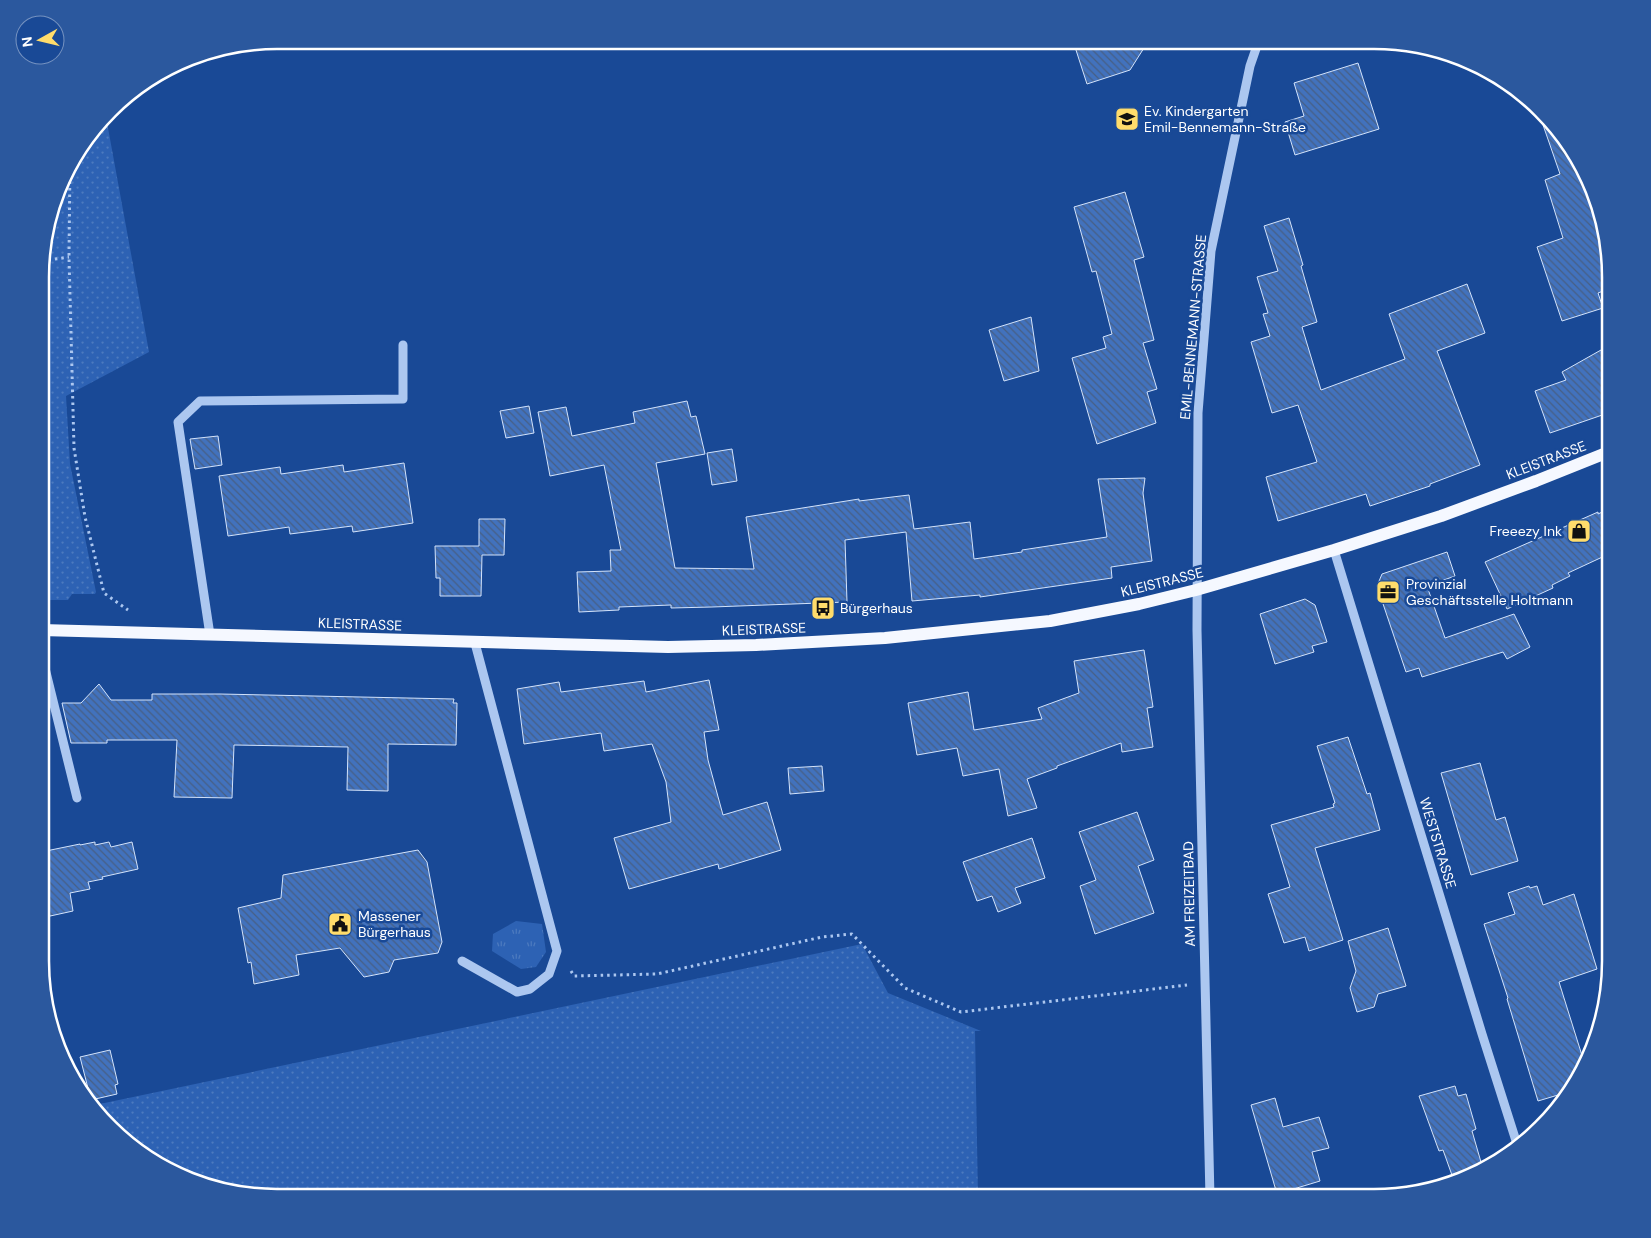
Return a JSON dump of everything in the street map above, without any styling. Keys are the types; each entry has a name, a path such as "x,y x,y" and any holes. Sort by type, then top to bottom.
{"main road":[{"name":"KLEISTRASSE","path":"49,630 668,648 885,638 1050,621 1139,604 1196,590 1334,550 1441,516 1602,455"}],"street":[{"name":"EMIL-BENNEMANN-STRASSE","path":"1196,590 1198,413 1211,251 1250,66 1256,49"},
{"path":"210,635 178,422 200,401 403,399 403,345"},
{"name":"WESTSTRASSE","path":"1334,550 1516,1140"},
{"name":"AM FREIZEITBAD","path":"1196,590 1210,1189"},
{"path":"462,961 517,992 530,989 549,974 558,951 475,643"},
{"path":"49,684 77,798"}],"path":[{"path":"70,181 69,257 74,448 85,517 104,593 127,609 130,633"},
{"path":"49,260 69,257"},
{"path":"558,951 574,976 657,974 822,937 852,934 905,988 961,1012 1205,983"}],"green space":[{"path":"107,124 149,352 66,396 70,464 96,592 95,594 72,594 68,600 49,600 49,262 53,232 66,190 87,150"},
{"path":"516,921 542,924 546,952 536,967 521,969 492,951 493,934"},
{"path":"862,944 888,993 981,1031 975,1031 978,1189 262,1189 232,1185 176,1166 150,1151 126,1133 99,1104"}],"building":[{"path":"1076,49 1143,49 1130,70 1087,84"},
{"path":"1358,63 1379,129 1295,155 1285,122 1304,116 1294,83"},
{"path":"1542,123 1564,150 1579,176 1598,232 1602,262 1602,291 1598,293 1602,308 1562,321 1537,247 1563,238 1545,180 1560,174"},
{"path":"1125,192 1144,257 1134,260 1154,340 1143,343 1157,389 1147,392 1156,423 1097,444 1072,358 1106,348 1103,337 1112,334 1096,271 1092,272 1074,207"},
{"path":"1289,218 1317,322 1302,327 1321,390 1405,359 1389,314 1467,284 1485,333 1437,351 1480,465 1430,484 1430,486 1370,506 1366,494 1278,521 1266,477 1317,462 1298,405 1272,413 1251,342 1270,336 1263,314 1268,313 1257,277 1278,271 1264,226"},
{"path":"1031,317 1039,371 1004,381 989,330"},
{"path":"1601,350 1602,415 1550,433 1535,391 1566,380 1562,372"},
{"path":"687,401 691,417 696,416 705,454 656,463 675,568 754,569 746,517 859,499 859,501 909,495 914,529 970,522 974,559 1107,537 1098,479 1145,478 1143,493 1152,561 1111,567 1112,578 980,597 980,595 912,601 906,532 845,540 847,602 671,608 671,605 619,607 619,610 579,612 577,572 611,571 610,550 621,550 604,465 550,476 538,412 566,407 572,436 635,423 633,412"},
{"path":"529,406 534,433 506,438 500,411"},
{"path":"218,436 222,465 195,469 190,439"},
{"path":"732,449 737,481 712,485 707,453"},
{"path":"404,463 413,523 353,532 352,526 290,534 289,527 228,536 219,476 280,467 281,474 343,465 344,472"},
{"path":"1598,512 1598,514 1602,512 1602,557 1568,573 1570,576 1552,585 1553,588 1507,609 1485,562"},
{"path":"479,519 505,519 504,555 482,555 481,596 440,596 440,578 436,578 435,546 479,546"},
{"path":"1447,552 1455,576 1427,586 1445,638 1514,614 1530,647 1507,659 1503,652 1422,677 1419,668 1406,672 1377,586 1382,574"},
{"path":"1305,599 1315,605 1327,642 1312,646 1314,652 1275,664 1260,614"},
{"path":"1144,650 1153,707 1147,708 1153,747 1122,752 1121,743 1027,779 1037,808 1008,816 999,769 963,776 957,748 917,755 908,703 968,692 974,730 1042,719 1038,708 1079,693 1074,661"},
{"path":"709,680 719,730 704,732 708,760 723,815 767,802 781,850 719,869 718,864 629,889 614,838 671,822 666,782 652,744 604,751 601,733 524,744 517,689 559,682 561,692 644,681 646,692"},
{"path":"99,684 111,700 152,700 152,694 454,699 453,703 457,703 456,745 388,744 388,791 347,790 348,747 234,745 232,798 174,797 177,740 107,740 107,743 71,743 62,703 81,703"},
{"path":"1348,737 1367,794 1370,793 1380,830 1315,848 1343,940 1309,951 1305,937 1284,943 1268,894 1290,887 1271,825 1334,807 1333,804 1335,803 1317,746"},
{"path":"1480,763 1496,820 1505,817 1518,861 1471,875 1441,773"},
{"path":"822,766 824,791 790,794 788,768"},
{"path":"1137,812 1154,860 1138,866 1154,913 1095,934 1080,886 1096,880 1079,832"},
{"path":"1032,838 1045,878 1015,888 1021,903 998,912 992,896 977,901 963,862"},
{"path":"95,842 95,845 109,842 111,847 132,842 138,869 88,882 90,889 70,893 73,911 49,916 49,850"},
{"name":"Massener Bürgerhaus","path":"418,850 427,862 442,942 438,953 394,960 389,972 364,977 340,948 296,955 299,975 254,984 251,962 248,963 238,908 281,898 283,875"},
{"path":"1529,886 1530,888 1537,886 1543,905 1574,894 1597,969 1559,982 1582,1055 1559,1095 1538,1101 1484,924 1515,914 1508,893"},
{"path":"1388,928 1406,986 1378,994 1374,1007 1357,1012 1350,988 1356,971 1348,941"},
{"path":"110,1050 118,1084 115,1085 117,1094 95,1099 88,1090 80,1057"},
{"path":"1455,1086 1458,1096 1466,1094 1476,1129 1472,1131 1481,1163 1452,1175 1443,1150 1439,1151 1419,1096"},
{"path":"1275,1098 1283,1127 1319,1117 1329,1148 1312,1152 1320,1181 1294,1189 1276,1189 1251,1105"}],"place":[{"name":"Ev. Kindergarten Emil-Bennemann-Straße","path":"1127,119"},
{"name":"Freeezy Ink","path":"1579,531"},
{"name":"Provinzial Geschäftsstelle Holtmann","path":"1388,592"},
{"name":"Bürgerhaus","path":"823,608"},
{"name":"Massener Bürgerhaus","path":"340,924"}]}
